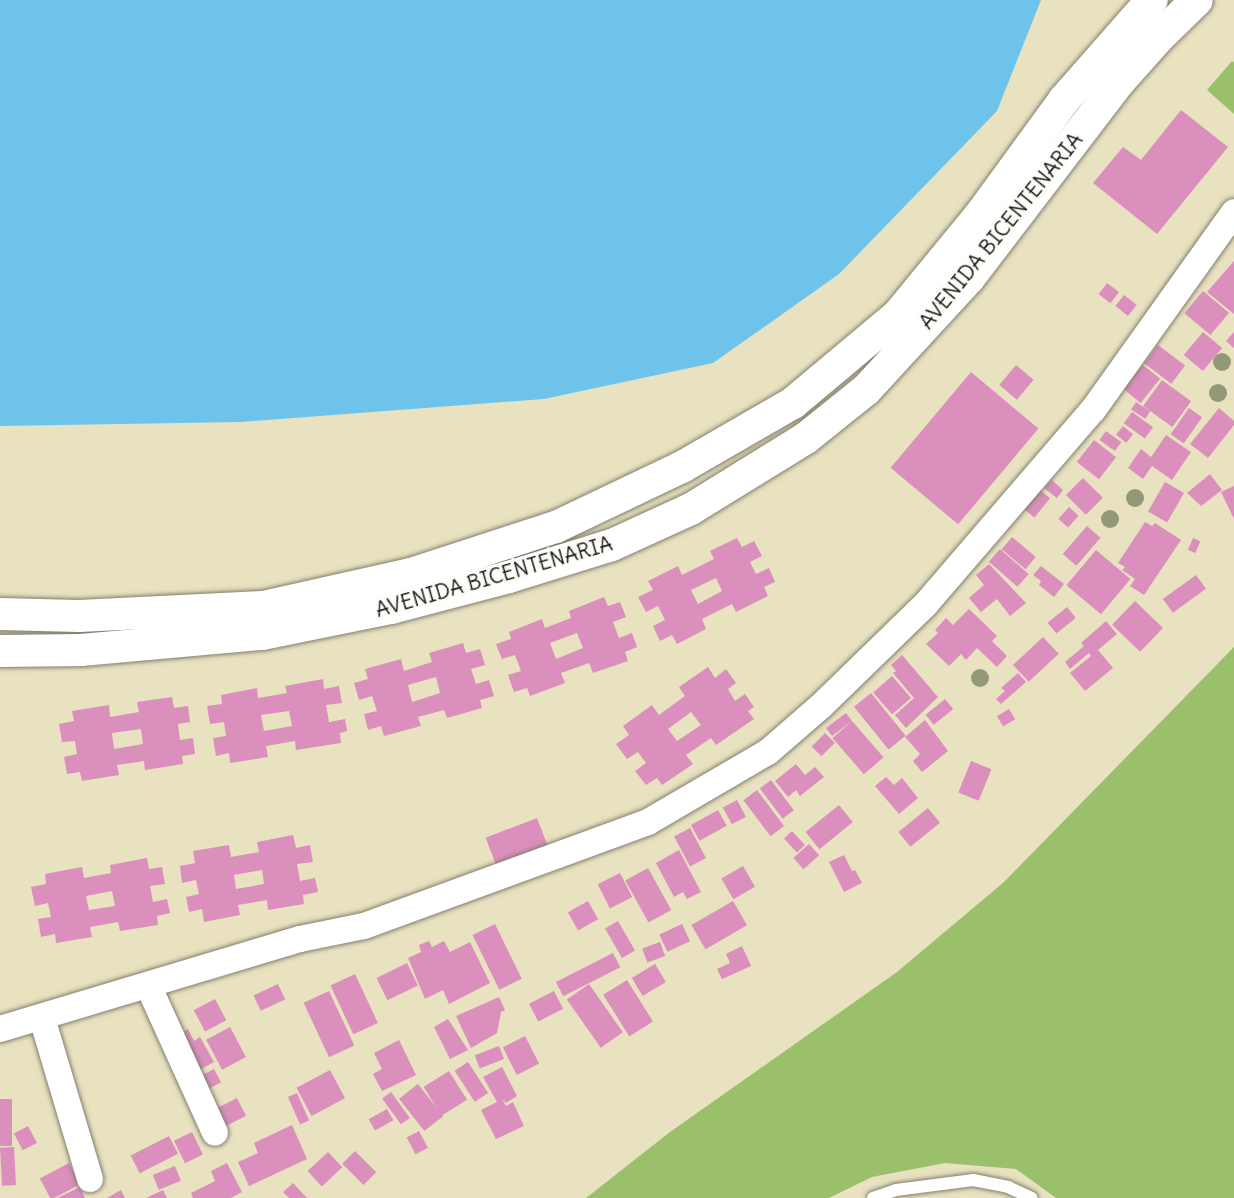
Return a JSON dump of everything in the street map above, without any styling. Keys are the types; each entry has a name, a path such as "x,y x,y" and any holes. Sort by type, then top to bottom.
{"street":[{"name":"AVENIDA BICENTENARIA","path":"0,614 79,616 263,607 411,574 556,528 682,467 793,403 898,315 981,214 1064,100 1152,0"},
{"name":"AVENIDA BICENTENARIA","path":"0,651 81,650 262,634 391,608 509,577 612,545 691,509 806,438 866,390 969,279 1119,82 1158,38 1197,0"},
{"path":"0,1029 300,939 364,926 648,822 768,752 821,706 933,596 1092,410 1234,212"},
{"path":"148,985 215,1133"},
{"path":"42,1018 90,1179"}],"lane":[{"path":"873,1198 896,1190 973,1180 1008,1187 1032,1198"}],"green space":[{"path":"1232,61 1234,62 1234,114 1207,90"},
{"path":"1234,647 1234,1198 1056,1198 1016,1169 945,1163 872,1177 829,1198 586,1198 670,1132 897,972 1004,882"}],"water":[{"path":"0,0 1041,0 997,111 839,274 713,363 544,399 240,422 0,426"}],"building":[{"path":"1181,110 1228,147 1157,234 1093,183 1123,147 1141,160"},
{"path":"1234,261 1234,314 1207,292"},
{"path":"1107,283 1119,292 1111,303 1099,294"},
{"path":"1203,291 1229,313 1210,335 1184,313"},
{"path":"1124,295 1137,305 1128,316 1115,306"},
{"path":"1203,332 1222,348 1203,371 1184,355"},
{"path":"1234,332 1234,348 1226,341"},
{"path":"1158,345 1185,365 1171,384 1144,363"},
{"path":"1016,365 1034,380 1017,400 999,385"},
{"path":"1143,365 1160,379 1141,403 1123,389"},
{"path":"971,372 1038,429 958,524 891,468"},
{"path":"1162,380 1191,401 1172,427 1143,406"},
{"path":"1136,402 1150,411 1145,419 1131,410"},
{"path":"1189,408 1202,417 1184,443 1171,434"},
{"path":"1219,408 1234,421 1234,425 1208,458 1190,444"},
{"path":"1132,412 1153,427 1145,439 1124,423"},
{"path":"1123,426 1133,434 1126,443 1116,435"},
{"path":"1106,431 1121,442 1115,451 1100,440"},
{"path":"1166,435 1191,452 1172,480 1152,466 1143,479 1128,468 1141,449 1151,457"},
{"path":"1094,440 1116,457 1099,479 1077,462"},
{"path":"1210,474 1222,490 1201,506 1187,493"},
{"path":"1083,478 1103,498 1086,515 1066,495"},
{"path":"1052,480 1063,490 1057,498 1044,488"},
{"path":"1165,482 1184,493 1167,522 1148,511"},
{"path":"1234,486 1234,519 1221,492"},
{"path":"1040,490 1050,498 1034,518 1024,509"},
{"path":"1069,507 1079,516 1068,528 1058,519"},
{"path":"1145,522 1152,526 1155,523 1181,540 1144,595 1130,586 1135,579 1122,570 1125,567 1118,563"},
{"path":"1087,526 1101,538 1076,566 1063,554"},
{"path":"1012,537 1036,557 1025,569 1002,549"},
{"path":"737,538 742,547 754,541 762,556 750,562 756,574 769,568 775,582 764,587 768,596 736,612 732,604 702,619 706,629 677,644 672,635 660,641 653,626 665,620 658,606 646,612 638,597 653,590 648,581 678,566 682,575 714,559 710,551","holes":["716,578 722,591 698,604 691,590"]},
{"path":"1193,538 1200,541 1195,553 1188,550"},
{"path":"1000,549 1029,574 1018,587 989,562"},
{"path":"1096,550 1130,579 1101,614 1066,585"},
{"path":"989,564 1026,603 1010,616 997,599 981,612 969,598 984,585 976,575"},
{"path":"1041,566 1064,584 1054,597 1039,585 1041,581 1033,575"},
{"path":"1196,575 1206,589 1173,613 1163,599"},
{"path":"604,597 608,606 620,602 626,617 613,622 619,638 632,633 637,647 625,652 628,661 593,673 589,663 561,673 565,683 530,696 527,688 514,692 508,675 521,671 515,655 502,659 496,644 511,639 509,632 542,619 545,628 571,618 569,611","holes":["577,633 583,648 556,659 550,643"]},
{"path":"1135,601 1163,628 1140,652 1112,625"},
{"path":"1067,607 1076,618 1056,634 1048,623"},
{"path":"969,609 997,636 992,641 1007,656 997,667 977,648 966,660 961,654 949,666 926,644 938,633 935,630 946,618 953,625"},
{"path":"1106,621 1117,634 1098,650 1113,668 1085,691 1070,673 1091,656 1089,653 1070,669 1065,662 1084,646 1081,643"},
{"path":"1043,637 1059,654 1029,682 1013,665"},
{"path":"463,643 466,653 480,649 485,665 471,669 476,684 489,680 494,696 480,700 482,708 447,718 444,710 418,717 421,726 384,736 381,726 368,730 364,714 377,711 372,696 359,700 354,683 368,679 365,669 401,659 404,671 432,662 429,653","holes":["436,677 440,693 412,702 408,685"]},
{"path":"902,655 938,697 906,728 895,715 914,698 893,673 896,671 891,665"},
{"path":"708,667 715,678 726,669 736,683 728,689 735,701 745,694 754,707 748,711 754,719 716,745 711,738 686,755 693,764 662,785 657,778 646,785 635,771 646,763 638,752 627,759 616,744 629,735 623,726 652,705 659,715 685,696 679,687","holes":["691,712 701,725 677,741 668,729"]},
{"path":"1018,673 1026,682 1001,704 996,699 1005,691 1001,688"},
{"path":"892,676 911,698 892,714 873,692"},
{"path":"323,679 324,689 339,686 342,703 326,705 329,722 345,719 347,731 340,733 341,743 296,750 295,741 266,746 268,757 230,763 229,753 216,756 213,738 226,736 224,722 210,724 207,706 222,704 221,695 257,688 258,698 287,693 285,686","holes":["289,711 292,726 264,731 261,715"]},
{"path":"871,693 906,736 889,750 854,707"},
{"path":"172,697 174,708 188,706 190,722 178,724 180,740 193,738 195,754 182,756 183,764 145,770 144,761 117,765 119,775 82,781 80,772 67,774 64,757 77,754 75,741 62,742 59,724 74,721 72,711 109,705 110,717 139,712 137,702","holes":["141,729 143,744 114,749 112,733"]},
{"path":"945,699 953,709 934,725 926,715"},
{"path":"1009,709 1015,719 1003,726 997,716"},
{"path":"846,713 852,721 832,736 826,728"},
{"path":"925,720 948,751 922,772 913,761 920,754 905,737"},
{"path":"852,721 883,757 864,774 832,738"},
{"path":"825,733 835,743 821,756 812,746"},
{"path":"971,761 991,769 979,801 958,793"},
{"path":"796,764 805,775 815,767 824,777 800,796 796,790 788,797 775,781"},
{"path":"886,777 894,785 902,778 918,798 899,814 875,786"},
{"path":"771,780 794,810 783,819 760,788"},
{"path":"757,790 784,826 771,836 743,800"},
{"path":"737,800 746,817 732,824 723,808"},
{"path":"839,805 853,822 819,849 806,832"},
{"path":"928,808 940,823 910,847 898,832"},
{"path":"718,810 727,826 700,841 691,825"},
{"path":"537,818 548,846 496,866 486,838"},
{"path":"690,828 706,858 690,866 674,836"},
{"path":"792,831 805,845 797,852 784,839"},
{"path":"293,835 296,848 310,845 313,862 297,864 300,881 315,878 318,892 303,895 304,904 268,910 267,900 238,905 240,915 204,922 202,909 189,912 186,897 199,894 196,880 182,883 180,866 195,863 193,851 229,845 231,857 259,852 257,842","holes":["262,870 264,884 236,889 234,875"]},
{"path":"809,844 819,855 803,869 793,858"},
{"path":"679,850 701,892 687,899 683,892 674,897 656,863"},
{"path":"844,855 852,871 855,870 862,883 844,892 829,862"},
{"path":"147,858 149,869 162,867 165,884 150,886 153,902 167,899 170,913 157,916 158,925 120,931 118,922 90,927 92,937 56,943 55,934 41,937 38,919 51,917 48,903 35,906 31,887 46,884 45,874 82,867 84,878 111,873 110,865","holes":["112,891 115,906 89,910 86,896"]},
{"path":"743,866 755,887 733,899 721,878"},
{"path":"648,868 671,910 649,923 625,881"},
{"path":"620,873 632,897 610,908 598,884"},
{"path":"588,901 598,919 578,931 568,912"},
{"path":"733,901 747,925 705,949 691,925"},
{"path":"618,921 635,950 622,958 605,928"},
{"path":"495,924 522,979 499,990 473,935"},
{"path":"682,924 690,941 667,952 659,935"},
{"path":"429,941 432,947 444,941 450,952 470,942 490,983 449,1004 443,990 425,999 408,958 421,952 419,945"},
{"path":"660,942 665,956 647,963 642,948"},
{"path":"742,946 751,966 722,979 717,969 730,963 726,954"},
{"path":"613,953 620,967 563,996 556,982"},
{"path":"407,963 418,985 387,1000 376,978"},
{"path":"655,964 666,982 643,996 632,978"},
{"path":"355,974 378,1023 353,1034 331,985"},
{"path":"627,980 653,1022 629,1036 603,995"},
{"path":"278,984 285,999 261,1011 254,995"},
{"path":"589,984 623,1032 601,1048 567,999"},
{"path":"329,991 354,1045 329,1057 304,1003"},
{"path":"554,991 563,1009 538,1022 529,1004"},
{"path":"499,997 505,1010 501,1012 497,1033 471,1048 456,1016"},
{"path":"215,999 226,1020 205,1031 194,1010"},
{"path":"448,1019 468,1050 450,1059 434,1027"},
{"path":"230,1027 246,1057 222,1070 206,1040"},
{"path":"188,1029 194,1041 200,1037 214,1062 196,1072 175,1037"},
{"path":"525,1036 539,1064 517,1075 503,1047"},
{"path":"399,1040 416,1075 382,1091 373,1074 382,1069 374,1053"},
{"path":"499,1046 504,1059 480,1068 475,1055"},
{"path":"468,1062 488,1093 475,1102 455,1071"},
{"path":"502,1067 517,1096 506,1103 502,1099 506,1106 513,1102 524,1126 496,1139 481,1110 497,1102 483,1077"},
{"path":"214,1069 221,1082 203,1092 196,1078"},
{"path":"330,1070 345,1098 311,1116 296,1088"},
{"path":"449,1071 467,1100 442,1116 424,1087"},
{"path":"418,1084 443,1116 424,1131 399,1099"},
{"path":"391,1092 410,1118 401,1124 382,1098"},
{"path":"297,1093 309,1120 300,1124 288,1097"},
{"path":"237,1098 246,1116 218,1130 209,1112"},
{"path":"0,1099 12,1099 12,1146 0,1146"},
{"path":"387,1109 393,1120 375,1131 369,1119"},
{"path":"292,1125 307,1159 249,1186 238,1162 258,1153 254,1143"},
{"path":"28,1126 37,1143 23,1150 14,1134"},
{"path":"419,1131 428,1148 416,1154 407,1138"},
{"path":"192,1132 203,1154 185,1163 174,1141"},
{"path":"169,1136 178,1154 140,1173 131,1156"},
{"path":"14,1147 16,1185 2,1186 0,1148"},
{"path":"355,1151 376,1172 363,1185 342,1164"},
{"path":"328,1152 342,1167 322,1186 308,1171"},
{"path":"69,1163 80,1184 50,1198 40,1178"},
{"path":"227,1163 242,1192 231,1198 193,1198 191,1193 215,1181 211,1171"},
{"path":"175,1166 181,1181 159,1190 153,1175"},
{"path":"293,1183 307,1198 289,1198 283,1192"},
{"path":"80,1187 85,1198 57,1198"},
{"path":"121,1190 125,1198 107,1198"},
{"path":"163,1190 167,1198 146,1198"}]}
